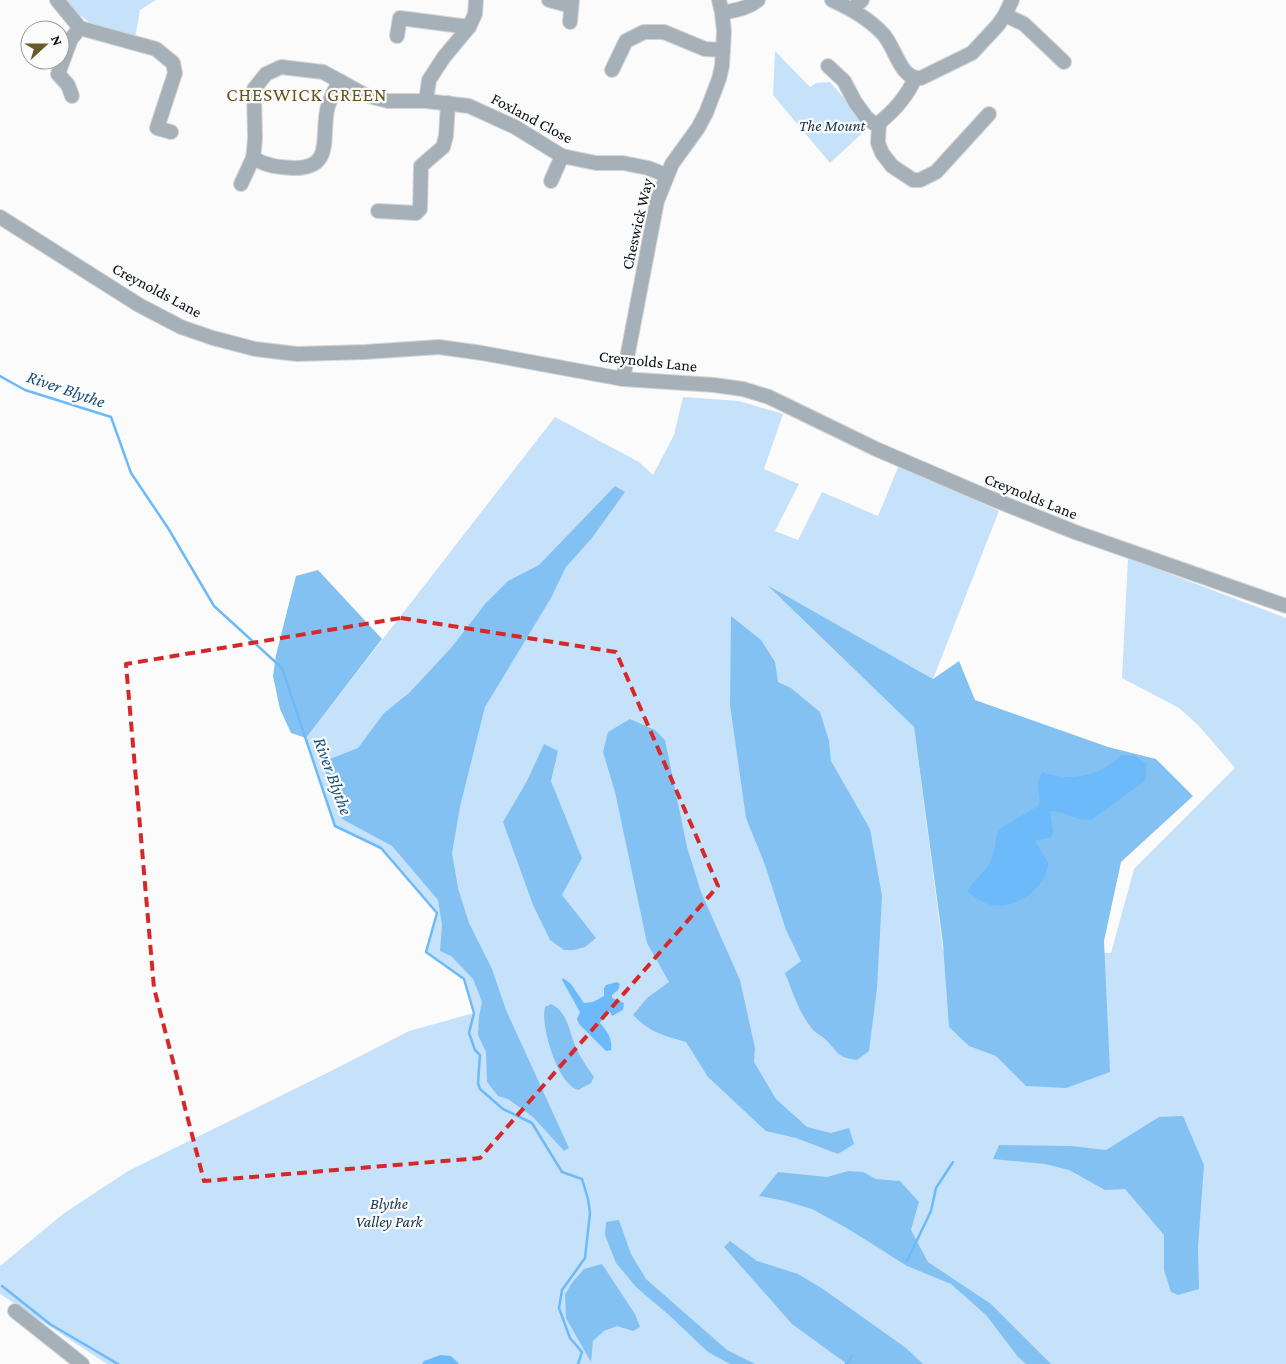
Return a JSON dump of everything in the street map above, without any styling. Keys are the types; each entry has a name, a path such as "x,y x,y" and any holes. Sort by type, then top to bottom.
{"street":[{"path":"58,0 80,28 156,49 173,63 175,73 157,128 171,132"},
{"path":"426,101 429,80 444,57 469,27 475,14 476,0"},
{"path":"549,0 571,3 570,22"},
{"path":"720,6 740,10 758,0"},
{"path":"832,0 857,4 863,16 884,35 903,70 915,78 921,78 972,53 1006,15 1012,0"},
{"name":"Cheswick Way","path":"623,379 657,200 672,164 698,128 706,113 719,79 723,50 720,6"},
{"path":"1006,15 1024,24 1064,62"},
{"path":"397,36 400,18 469,27"},
{"path":"72,96 68,85 58,74 71,39 80,28"},
{"path":"612,70 626,41 644,32 664,32 705,49 723,50"},
{"path":"828,66 844,81 866,117 874,123 879,123 895,110 910,91 915,78"},
{"name":"Foxland Close","path":"241,184 253,158 255,138 254,90 266,74 281,67 324,72 365,95 388,101 426,101 469,106 515,127 562,156 596,163 623,162 666,175"},
{"path":"253,158 272,167 309,167 323,157 328,106 340,81"},
{"path":"378,211 416,212 420,209 421,166 442,147 446,136 448,103"},
{"path":"879,123 878,143 882,153 892,166 913,180 920,180 936,172 989,114"},
{"path":"552,181 562,156"},
{"name":"Creynolds Lane","path":"0,217 139,305 181,327 213,338 255,348 297,354 439,347 623,379 714,385 743,389 769,397 876,448 990,498 1075,532 1286,606"},
{"path":"15,1311 82,1364"}],"highlighted area":[{"path":"401,618 616,652 718,886 480,1158 204,1181 154,988 126,664"}],"green space":[{"path":"63,0 156,0 140,10 135,38 93,25"},
{"name":"The Mount","path":"775,51 810,87 816,83 830,82 869,127 830,163 773,95"},
{"name":"Blythe Valley Park","path":"683,397 739,401 783,414 764,469 799,484 775,531 798,540 822,492 878,516 899,465 999,511 933,679 769,587 914,727 943,950 1111,953 1134,869 1235,768 1199,726 1179,708 1122,678 1128,558 1286,618 1286,1364 107,1364 0,1294 0,1266 63,1214 128,1171 409,1031 474,1013 464,979 426,952 437,912 381,848 335,826 306,738 555,417 639,462 653,475 674,435"}],"shaded area":[{"path":"615,486 625,492 592,538 566,567 551,598 485,707 460,807 452,853 458,888 469,923 492,969 506,1010 569,1148 564,1151 533,1117 508,1099 498,1096 487,1082 486,1052 478,1035 482,1002 473,979 451,956 440,951 442,925 438,900 392,846 342,819 322,762 358,748 384,713 409,693 451,648 485,604 508,581 539,565"},
{"path":"318,570 382,639 306,738 291,733 280,709 273,676 276,655 296,576"},
{"path":"767,585 933,679 959,661 975,700 1108,747 1156,759 1193,796 1121,862 1104,941 1110,1072 1066,1088 1026,1086 996,1056 969,1046 949,1027 943,944 914,727"},
{"path":"731,616 761,640 775,662 778,682 791,688 820,712 829,741 831,761 870,829 882,896 877,988 869,1051 857,1060 841,1056 813,1030 800,1010 785,973 801,961 786,930 765,865 746,818 730,705"},
{"path":"630,719 655,730 665,740 687,847 701,892 740,980 755,1048 754,1062 776,1099 807,1127 831,1133 849,1128 854,1144 838,1154 796,1138 766,1131 708,1077 686,1042 657,1033 633,1015 647,998 669,982 647,943 615,792 603,752 608,732"},
{"path":"544,744 558,751 551,781 582,858 562,895 596,938 585,947 574,950 564,950 550,940 533,905 503,822 527,781"},
{"path":"1121,755 1135,756 1147,764 1145,781 1091,820 1050,811 1053,832 1051,837 1035,841 1049,864 1043,879 1032,892 1017,902 1000,906 983,902 967,891 991,860 996,837 1001,828 1038,806 1038,783 1042,772 1063,777 1081,776 1103,769"},
{"path":"563,978 571,984 584,1003 593,1002 604,996 606,985 617,982 620,984 612,998 624,1003 623,1010 612,1016 610,1012 606,1011 600,1023 610,1039 611,1050 606,1051 579,1024 577,1019 580,1012 562,980"},
{"path":"551,1004 562,1012 574,1044 594,1077 591,1083 578,1090 571,1086 564,1078 552,1054 544,1016 545,1007"},
{"path":"1183,1116 1204,1165 1198,1247 1199,1289 1178,1295 1171,1292 1164,1270 1164,1235 1125,1189 1105,1190 1069,1170 1045,1164 993,1159 999,1145 1071,1146 1106,1150 1159,1117"},
{"path":"848,1171 863,1172 876,1179 900,1181 919,1202 911,1230 928,1262 991,1304 1051,1364 1026,1364 1018,1357 986,1315 951,1284 907,1266 850,1230 812,1209 759,1196 778,1172 827,1177"},
{"path":"619,1220 631,1254 646,1279 727,1350 755,1364 730,1364 708,1352 636,1287 616,1263 605,1235 606,1222"},
{"path":"730,1241 757,1261 798,1274 823,1289 906,1348 923,1364 847,1364 792,1324 724,1247"},
{"path":"602,1264 635,1314 640,1327 633,1331 617,1326 604,1331 593,1341 591,1362 566,1318 565,1295 571,1284 584,1269"},
{"path":"440,1355 451,1356 459,1364 422,1364 424,1361"}],"waterway":[{"name":"River Blythe","path":"0,376 25,390 111,417 131,473 168,528 214,606 282,668 335,826 381,848 437,913 426,952 464,979 474,1013 469,1033 475,1050 480,1055 478,1083 480,1089 503,1109 532,1123 562,1172 582,1179 590,1213 585,1258 562,1290 559,1308 570,1338 582,1352 578,1364"},
{"path":"907,1261 931,1211 936,1188 953,1162"},
{"path":"2,1286 50,1324 118,1364"},
{"path":"846,1364 852,1356"}],"district":[{"name":"CHESWICK GREEN","path":"307,94"}]}
